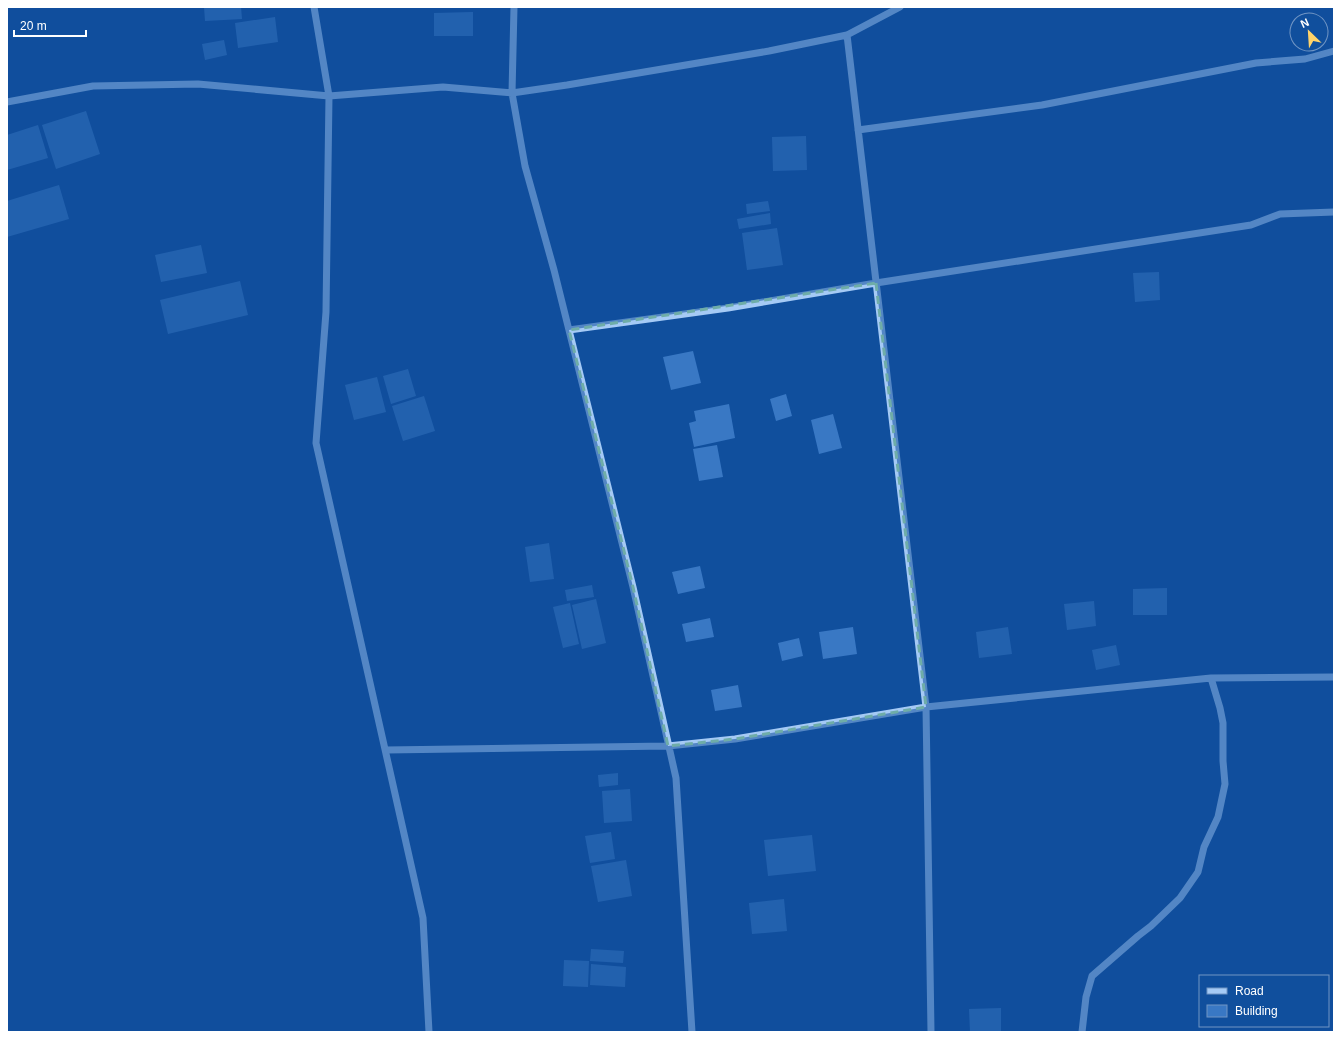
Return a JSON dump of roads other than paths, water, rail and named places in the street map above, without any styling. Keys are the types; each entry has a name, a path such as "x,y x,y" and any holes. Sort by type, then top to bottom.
{"street":[{"path":"314,7 329,96 326,312 316,443 423,918 429,1032"},
{"path":"514,7 512,93 525,166 554,270 633,587 676,778 692,1032"},
{"path":"7,102 93,86 198,84 329,96 443,87 512,93 769,51 846,35 900,7"},
{"path":"846,35 926,707 931,1032"},
{"path":"858,130 1042,105 1256,63 1305,59 1334,51"},
{"path":"569,330 728,308 876,283 1251,225 1280,214 1334,212"},
{"path":"386,750 668,746 735,739 926,707 1211,678 1334,677"},
{"path":"1082,1032 1086,997 1092,976 1151,926 1180,898 1198,872 1204,847 1218,817 1225,784 1223,761 1223,723 1211,678"}]}
